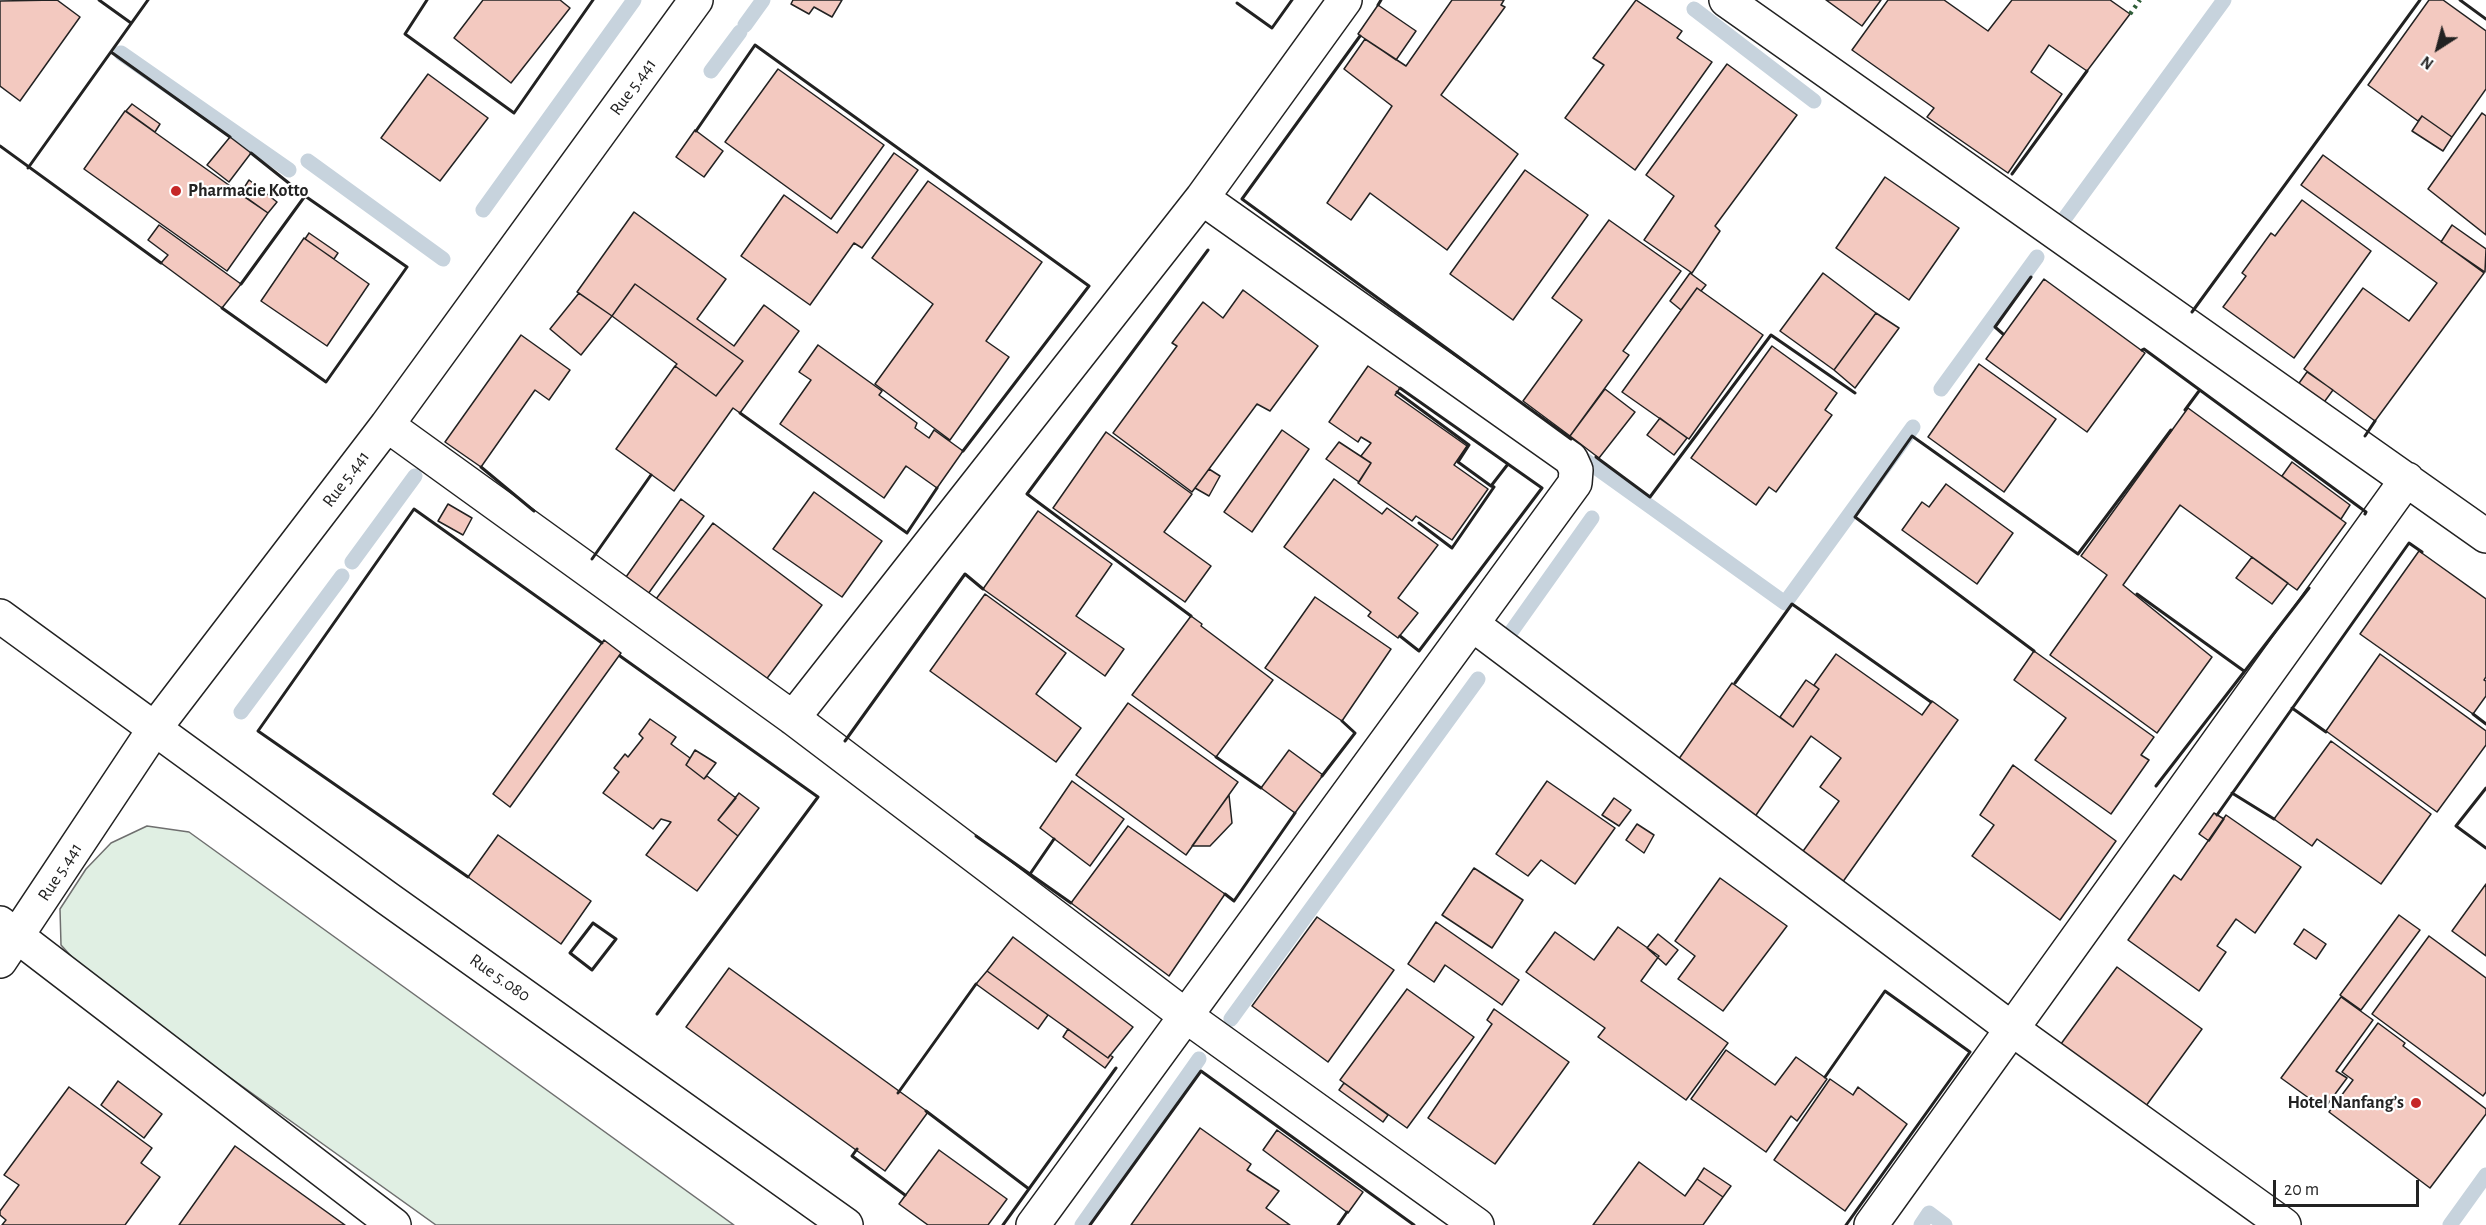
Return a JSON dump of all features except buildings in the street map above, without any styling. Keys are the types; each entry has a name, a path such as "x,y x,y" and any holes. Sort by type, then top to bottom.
{"street":[{"name":"Rue 5.441","path":"6,940 155,728 387,425 696,0"},
{"path":"793,718 1202,198 1345,0"},
{"path":"1726,0 2486,536"},
{"path":"1033,1225 1575,483 1576,470 1571,459 1202,198"},
{"path":"387,425 793,718 1186,1016 1477,1225"},
{"path":"1871,1225 2407,479"},
{"name":"Rue 5.080","path":"0,616 387,897 846,1225"},
{"path":"1472,624 2012,1029 2284,1225"},
{"path":"6,940 394,1225"}],"green space":[{"path":"147,826 189,832 734,1225 436,1225 91,978 61,945 60,909 86,869 111,843"}],"waterway":[{"path":"483,210 634,0"},
{"path":"745,25 763,0"},
{"path":"2054,233 2224,0"},
{"path":"1694,9 1814,101"},
{"path":"711,71 740,32"},
{"path":"121,53 289,170"},
{"path":"308,161 443,259"},
{"path":"1941,389 2037,257"},
{"path":"1577,454 1785,603 1913,427"},
{"path":"352,562 415,476"},
{"path":"1499,649 1592,518"},
{"path":"241,712 342,576"},
{"path":"1231,1019 1478,679"},
{"path":"1082,1225 1199,1059"},
{"path":"2450,1225 2486,1175"},
{"path":"1921,1225 1929,1213 1945,1225"}],"hedge":[{"path":"2130,14 2140,0"}],"wall":[{"path":"99,0 131,23"},
{"path":"28,168 148,0"},
{"path":"427,0 405,34 514,113 593,0"},
{"path":"1237,3 1272,28 1292,0"},
{"path":"1378,5 1381,0"},
{"path":"2192,312 2420,0"},
{"path":"2460,0 2486,19"},
{"path":"1360,36 1242,199 1571,439"},
{"path":"696,131 755,45 1089,286 963,451"},
{"path":"111,52 230,137"},
{"path":"2012,174 2087,71"},
{"path":"0,146 161,263"},
{"path":"222,308 326,382 407,267 305,196 251,153"},
{"path":"241,284 305,196"},
{"path":"1191,616 1027,494 1208,250"},
{"path":"2003,334 1995,327 2031,277"},
{"path":"1596,457 1650,497 1771,335 1855,393"},
{"path":"2142,350 2144,349 2366,512 2365,514"},
{"path":"1400,388 1542,488 1419,651 1400,636"},
{"path":"2185,410 2199,391"},
{"path":"1397,392 1469,445 1458,462 1491,486"},
{"path":"740,413 907,533 937,488"},
{"path":"2365,436 2375,421"},
{"path":"2034,651 1855,517 1912,436 2078,554 2171,430"},
{"path":"1419,523 1452,548 1494,487 1491,486 1508,464"},
{"path":"481,467 534,511"},
{"path":"592,559 651,475"},
{"path":"468,877 258,731 414,509 602,643"},
{"path":"2217,815 2409,543 2422,552"},
{"path":"845,741 965,574 983,589"},
{"path":"2156,786 2309,588"},
{"path":"2137,594 2244,671"},
{"path":"1735,683 1792,604 1931,702"},
{"path":"620,656 818,797 657,1014"},
{"path":"2292,708 2326,732"},
{"path":"2473,714 2486,724"},
{"path":"1322,776 1355,733 1342,721"},
{"path":"1216,757 1261,788"},
{"path":"2486,788 2456,826 2486,848"},
{"path":"2232,793 2274,819"},
{"path":"1225,894 1234,901 1295,813"},
{"path":"976,836 1071,903"},
{"path":"1030,874 1054,839"},
{"path":"593,923 616,939 592,970 570,953 593,923"},
{"path":"898,1093 976,984"},
{"path":"1825,1077 1885,991 1970,1052 1846,1225"},
{"path":"1003,1225 1116,1068"},
{"path":"1090,1225 1201,1071 1414,1225"},
{"path":"926,1111 1029,1189"},
{"path":"857,1149 852,1156 905,1195"},
{"path":"1338,1225 1347,1212"}],"place":[{"name":"Pharmacie Kotto","path":"176,191"},
{"name":"Hotel Nanfang’s","path":"2416,1103"}]}
